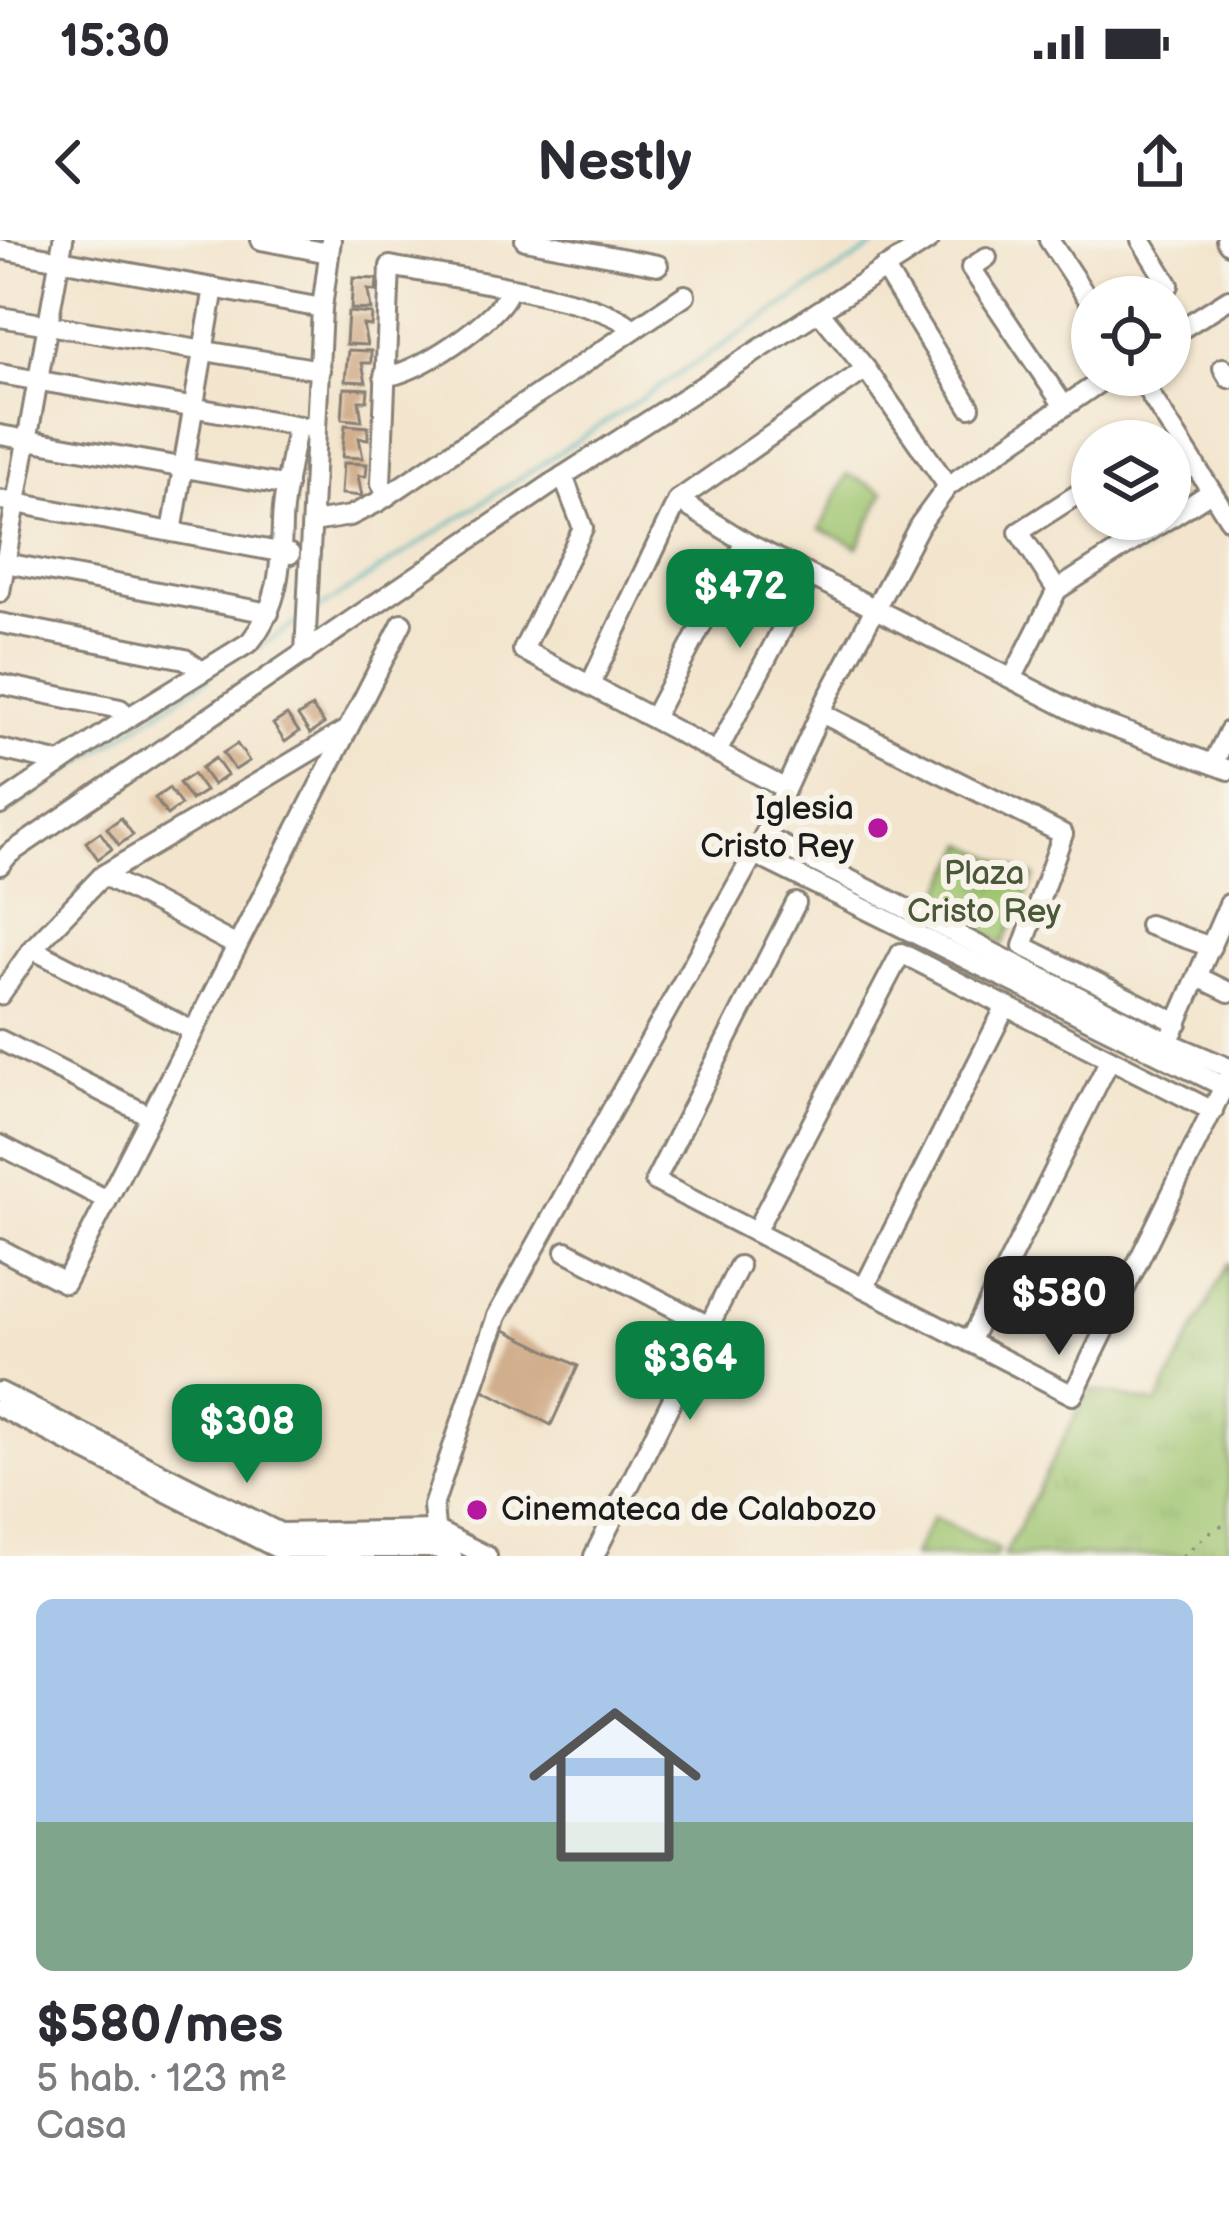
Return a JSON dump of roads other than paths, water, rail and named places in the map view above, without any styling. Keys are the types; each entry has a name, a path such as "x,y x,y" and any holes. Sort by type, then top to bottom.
{"street":[{"path":"0,805 250,642 269,613 283,552 287,486 320,370 330,247 261,240"},
{"path":"525,240 658,265"},
{"path":"0,865 9,854 563,476 928,240"},
{"path":"1049,240 1073,276"},
{"path":"1141,240 1163,276"},
{"path":"0,249 61,250 214,288 322,308"},
{"path":"0,592 8,501 28,440 61,250"},
{"path":"987,257 970,268 1064,406"},
{"path":"387,496 381,483 389,266 619,317 633,329"},
{"path":"884,268 970,406"},
{"path":"172,532 214,288"},
{"path":"384,376 404,374 488,320 506,302 509,290"},
{"path":"313,522 350,516 387,496 685,295"},
{"path":"1191,323 1229,299"},
{"path":"820,310 948,486"},
{"path":"0,317 320,370"},
{"path":"590,685 678,500 866,369"},
{"path":"0,374 307,428"},
{"path":"441,1545 433,1506 497,1316 759,845 821,713 920,524 948,486 1079,396"},
{"path":"1151,396 1229,519"},
{"path":"304,653 313,522 307,428"},
{"path":"0,435 287,486"},
{"path":"563,476 583,528 523,650 784,788"},
{"path":"1191,505 1211,492"},
{"path":"1057,590 1019,532 1071,499"},
{"path":"678,500 746,542 1090,719 1221,767 1229,731"},
{"path":"8,501 310,558"},
{"path":"1012,677 1057,590 1136,540"},
{"path":"652,718 746,542"},
{"path":"3,562 269,613"},
{"path":"717,752 810,576"},
{"path":"0,623 185,658 202,671"},
{"path":"0,1249 64,1283 402,623"},
{"path":"0,684 121,709 129,717"},
{"path":"821,713 1063,833 1023,946 1173,1033 1228,1080"},
{"path":"0,995 32,950 103,875 346,730"},
{"path":"0,749 61,763"},
{"path":"759,845 1173,1033"},
{"path":"759,845 1228,1080"},
{"path":"103,875 237,946"},
{"path":"796,903 655,1181 1072,1395 1228,1080"},
{"path":"1173,1033 1229,904"},
{"path":"1149,925 1211,946"},
{"path":"32,950 193,1031"},
{"path":"755,1232 901,953 1213,1111"},
{"path":"1198,977 1229,992"},
{"path":"865,1288 1006,1006"},
{"path":"0,1040 150,1116"},
{"path":"969,1342 1110,1059"},
{"path":"0,1145 107,1200"},
{"path":"566,1251 709,1326"},
{"path":"594,1556 739,1266"},
{"path":"0,1392 280,1533 441,1545 487,1556"},
{"path":"0,1408 277,1548 441,1545"}],"waterway":[{"path":"313,613 884,240"},
{"path":"257,648 300,621"},
{"path":"0,817 209,678"}],"place":[{"name":"Iglesia Cristo Rey","path":"878,828"},
{"name":"Cinemateca de Calabozo","path":"477,1510"}],"park label":[{"name":"Plaza Cristo Rey","path":"984,893"}]}
